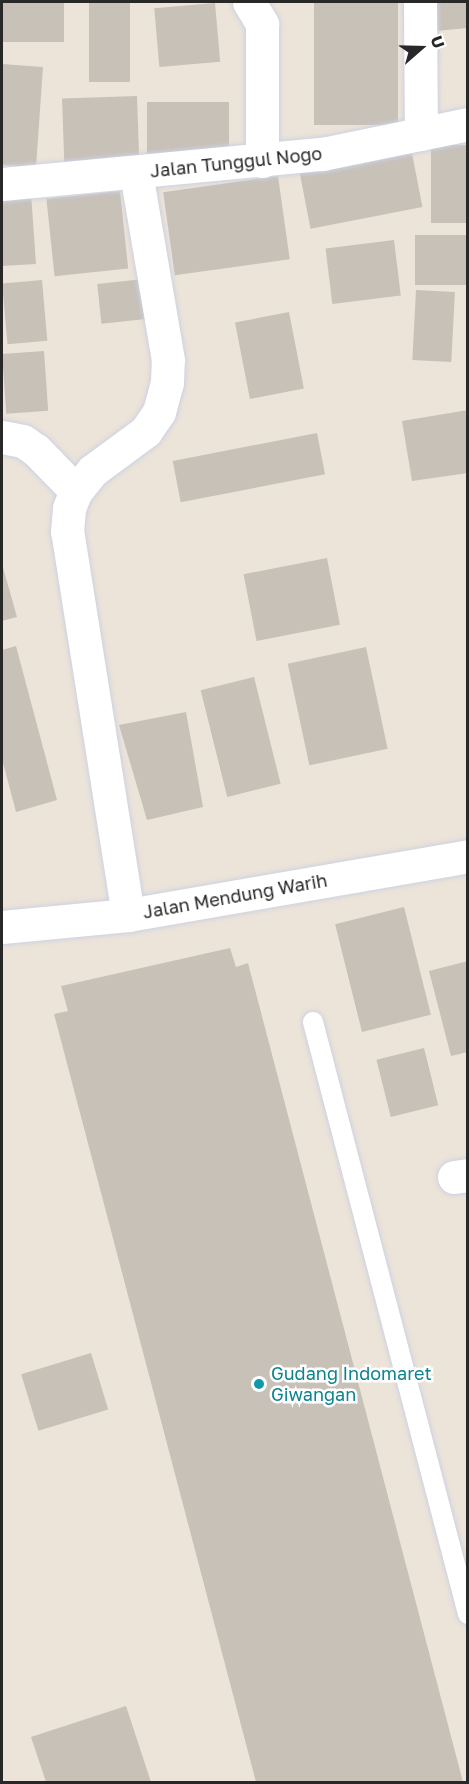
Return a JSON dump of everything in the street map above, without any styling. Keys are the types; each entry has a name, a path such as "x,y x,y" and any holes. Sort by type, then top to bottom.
{"street":[{"path":"249,2 262,24 262,161"},
{"path":"420,2 421,134"},
{"name":"Jalan Tunggul Nogo","path":"2,184 262,161 468,124"},
{"path":"128,915 67,532 69,508 76,491 92,471 146,430 159,412 167,384 168,360 136,173"},
{"path":"2,437 23,441 36,450 76,491"},
{"name":"Jalan Mendung Warih","path":"2,927 128,915 468,856"}],"lane":[{"path":"313,1022 468,1614"}],"building":[{"path":"2,2 64,2 64,42 2,42"},
{"path":"89,2 130,2 130,82 89,82"},
{"path":"314,2 398,2 398,125 314,125"},
{"path":"434,2 468,2 468,28 436,31"},
{"path":"215,3 220,62 159,67 154,8"},
{"path":"2,64 43,67 36,167 2,165"},
{"path":"137,96 139,165 64,168 62,99"},
{"path":"147,102 229,102 229,163 147,163"},
{"path":"431,145 468,145 468,223 431,223"},
{"path":"411,148 422,207 311,229 299,170"},
{"path":"278,176 290,259 175,275 163,192"},
{"path":"120,191 128,269 55,276 46,199"},
{"path":"31,193 36,264 2,266 2,195"},
{"path":"415,235 467,235 467,285 415,285"},
{"path":"394,240 401,296 332,304 326,248"},
{"path":"144,279 148,319 101,324 97,284"},
{"path":"42,280 47,341 7,344 2,283"},
{"path":"416,290 455,292 451,362 412,360"},
{"path":"289,312 304,389 250,399 235,322"},
{"path":"44,351 48,411 6,414 2,354"},
{"path":"468,410 468,473 412,481 402,421"},
{"path":"317,433 325,474 181,502 173,461"},
{"path":"327,558 340,625 257,641 244,574"},
{"path":"2,564 17,617 2,621"},
{"path":"16,646 57,800 16,812 2,759 2,650"},
{"path":"366,647 388,749 309,765 288,664"},
{"path":"254,677 281,784 227,797 201,690"},
{"path":"186,712 203,807 147,820 119,725"},
{"path":"404,907 431,1015 362,1032 335,924"},
{"name":"Gudang Indomaret Giwangan","path":"230,948 236,967 248,963 463,1782 256,1782 54,1014 68,1011 61,986"},
{"path":"468,961 468,1052 451,1056 429,971"},
{"path":"424,1048 438,1105 391,1117 376,1060"},
{"path":"91,1353 108,1409 38,1431 21,1374"},
{"path":"126,1706 151,1782 46,1782 31,1737"}],"place":[{"name":"Gudang Indomaret Giwangan","path":"259,1384"}]}
